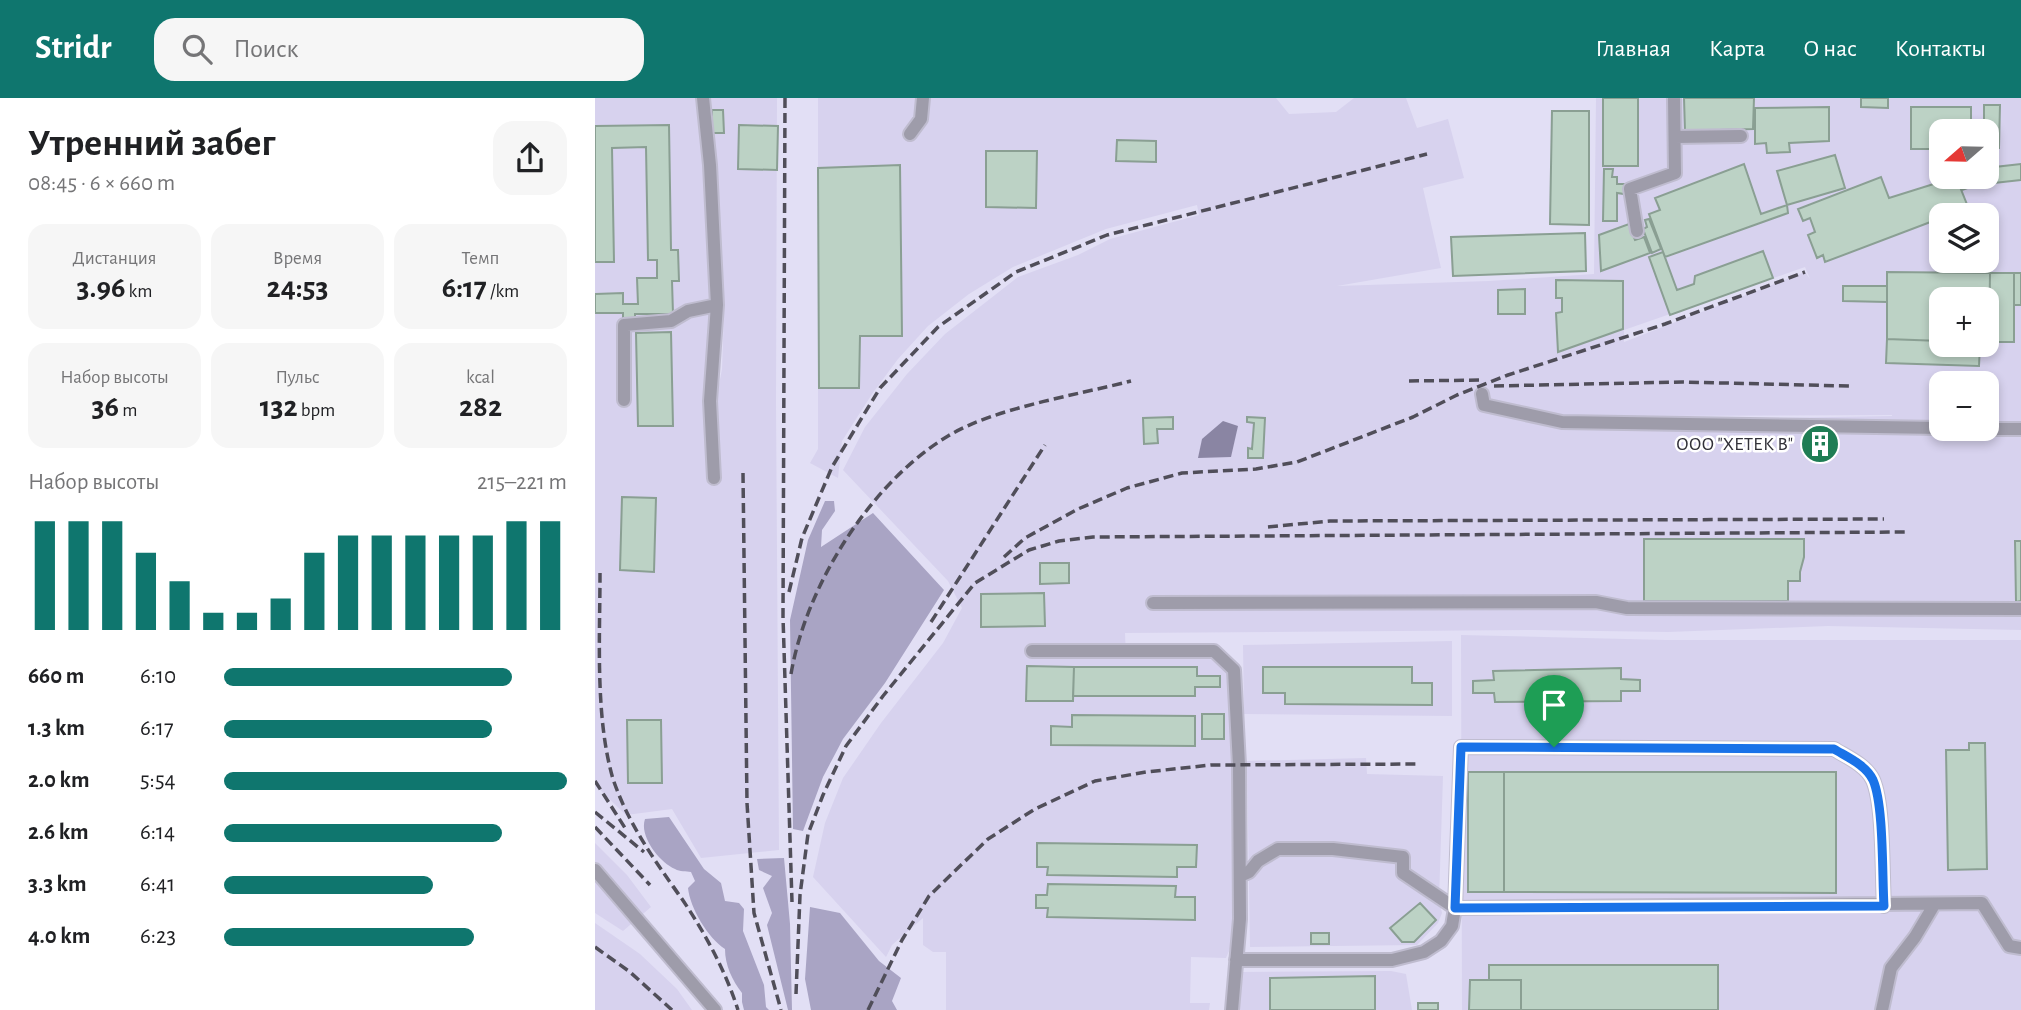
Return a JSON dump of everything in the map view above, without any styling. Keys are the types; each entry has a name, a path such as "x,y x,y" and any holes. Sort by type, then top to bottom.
{"lane":[{"path":"703,98 710,165 717,305 710,401 714,478"},
{"path":"911,134 921,118 923,98"},
{"path":"1637,231 1630,189 1675,173 1674,98"},
{"path":"1675,138 1741,136"},
{"path":"624,400 624,325 671,321 688,311 717,305"},
{"path":"1482,394 1485,405 1562,422 1929,428"},
{"path":"1999,429 2021,429"},
{"path":"1153,603 1596,602 1627,608 2021,609"},
{"path":"1033,651 1214,651 1234,670 1239,765 1240,919 1232,1010"},
{"path":"1236,960 1392,960 1424,952 1441,941 1452,926 1455,908 1461,747 1834,749 1858,763 1872,778 1878,799 1884,906"},
{"path":"1240,876 1278,849 1333,849 1403,857 1403,873 1455,908 1982,903 2009,946 2021,948"},
{"path":"595,870 715,1010"},
{"path":"1882,1010 1891,968 1915,937 1934,905"}],"shaded area":[{"path":"595,98 696,98 700,115 712,324 705,401 716,401 722,369 724,314 711,98 777,98 779,850 701,858 672,809 626,815 595,785"},
{"path":"818,98 1276,98 1289,114 1336,112 1354,98 1406,98 1417,128 1448,119 1464,178 1423,188 1441,268 1337,286 1594,274 1596,98 2021,98 2021,630 1828,626 1668,632 1533,630 1125,633 1126,659 1208,657 1230,674 1234,776 1232,944 1226,958 1191,957 1190,1003 1210,1003 1209,1010 946,1010 946,952 933,952 923,945 923,918 892,945 886,957 813,877 825,823 843,778 881,723 943,643 962,608 948,581 843,470 865,427 907,374 945,334 1018,277 1078,255 1110,239 1199,215 1197,205 1106,229 1013,267 969,294 928,326 898,359 872,394 842,441 838,478 810,463 818,449","holes":["1805,267 1810,279 1805,272 1624,342 1624,330","1892,415 1621,421 1622,416"]},
{"path":"1223,421 1238,426 1231,457 1198,458 1202,439"},
{"path":"825,501 834,501 835,511 822,530 821,547 873,513 944,590 885,683 843,739 823,777 803,831 793,829 790,620 808,540"},
{"path":"1461,635 1666,640 2021,640 2021,1010 1462,1010"},
{"path":"1452,641 1452,716 1244,714 1243,645"},
{"path":"1366,758 1367,774 1443,776 1439,899 1442,913 1438,923 1417,945 1250,947 1247,761"},
{"path":"669,817 704,869 721,883 725,901 739,903 744,909 743,931 764,985 766,1007 769,1010 744,1010 742,993 730,972 725,949 706,930 692,904 688,888 695,881 691,872 679,871 669,866 652,848 645,833 645,819"},
{"path":"595,843 627,875 651,907 623,931 595,913"},
{"path":"784,858 790,924 792,1010 788,1010 767,925 772,913 763,888 772,876 759,870 757,859"},
{"path":"810,907 840,913 879,961 901,978 892,1001 897,1010 811,1010 805,979"},
{"path":"595,923 640,954 677,989 692,1010 595,1010"},
{"path":"1391,971 1406,974 1412,1010 1238,1010 1241,972"}],"building":[{"path":"1603,98 1638,98 1638,166 1603,166"},
{"path":"1684,98 1754,98 1753,129 1685,131"},
{"path":"1861,98 1888,98 1888,108 1861,107"},
{"path":"1984,105 2000,105 1999,148 1999,119 1984,119"},
{"path":"1829,107 1829,141 1789,143 1790,152 1767,153 1766,143 1755,144 1755,108"},
{"path":"1911,107 1971,107 1971,119 1929,119 1929,149 1911,149"},
{"path":"712,110 723,110 724,133 712,133"},
{"path":"1552,111 1589,111 1589,225 1550,224"},
{"path":"669,125 671,250 678,250 679,281 672,281 673,314 635,314 635,318 623,318 623,313 595,313 595,294 623,293 623,304 638,304 637,278 657,278 657,260 648,260 646,147 612,148 614,262 595,262 595,126"},
{"path":"739,125 778,126 777,170 738,169"},
{"path":"1117,140 1156,141 1156,162 1116,161"},
{"path":"986,151 1037,151 1036,208 986,207"},
{"path":"1835,155 1845,188 1787,205 1777,171"},
{"path":"1744,164 1761,214 1787,205 1788,213 1665,257 1649,214 1660,210 1655,198"},
{"path":"2021,164 2021,180 1999,182 1999,167"},
{"path":"900,165 902,336 860,336 859,388 819,388 818,168"},
{"path":"1604,169 1613,169 1612,177 1617,177 1617,184 1624,184 1624,194 1617,193 1617,221 1603,221"},
{"path":"1881,177 1889,198 1929,185 1929,189 1961,189 1966,203 1929,203 1929,223 1825,262 1823,255 1817,258 1808,235 1815,232 1810,218 1803,221 1798,209"},
{"path":"1649,219 1661,249 1652,253 1643,229 1647,227 1645,220"},
{"path":"1629,224 1635,240 1644,237 1650,253 1601,271 1599,235"},
{"path":"1585,233 1586,271 1453,276 1451,237"},
{"path":"1763,251 1773,278 1670,315 1649,257 1663,252 1677,290 1694,284 1695,276"},
{"path":"1887,272 1990,273 1990,287 1929,287 1929,341 1887,339"},
{"path":"1990,273 2014,273 2014,342 1999,342 1999,287 1990,287"},
{"path":"2014,273 2021,273 2021,305 2014,305"},
{"path":"1556,280 1623,281 1623,329 1558,352 1556,313 1562,312 1562,298 1556,298"},
{"path":"1843,286 1887,286 1887,302 1843,301"},
{"path":"1525,289 1525,314 1498,314 1498,290"},
{"path":"671,332 673,426 638,426 636,333"},
{"path":"1887,339 1929,341 1929,357 1979,357 1979,366 1886,363"},
{"path":"1173,417 1173,429 1157,429 1158,443 1144,444 1143,418"},
{"path":"1247,417 1265,418 1263,458 1248,458 1248,448 1252,449 1254,423 1247,422"},
{"name":"ООО \"ХЕТЕК В\"","path":"1831,434 1832,453 1809,455 1808,436"},
{"path":"622,497 656,498 654,572 620,570"},
{"path":"1644,539 1804,539 1800,581 1788,581 1788,601 1644,601"},
{"path":"2015,541 2021,541 2021,601 2016,602"},
{"path":"1040,563 1069,563 1069,583 1040,584"},
{"path":"1044,593 1045,626 981,627 981,594"},
{"path":"1027,666 1074,667 1073,701 1026,701"},
{"path":"1074,667 1197,667 1197,676 1220,676 1220,687 1195,687 1195,696 1073,696"},
{"path":"1263,667 1412,667 1412,683 1432,683 1432,705 1285,704 1285,693 1263,693"},
{"path":"1621,668 1621,679 1640,680 1640,691 1621,691 1621,701 1495,702 1494,693 1473,693 1473,681 1494,680 1493,671"},
{"path":"1202,714 1224,714 1224,739 1202,739"},
{"path":"1072,715 1195,716 1195,746 1051,745 1051,726 1072,727"},
{"path":"627,720 661,720 662,783 628,783"},
{"path":"1969,743 1985,743 1987,869 1948,870 1946,750 1969,750"},
{"path":"1468,772 1504,772 1504,892 1468,892"},
{"path":"1504,772 1836,772 1836,893 1504,892"},
{"path":"1037,843 1197,845 1196,867 1177,867 1177,877 1047,875 1048,867 1037,867"},
{"path":"1048,884 1176,886 1175,897 1195,897 1195,920 1047,917 1048,908 1036,908 1036,895 1047,895"},
{"path":"1420,903 1436,920 1414,942 1402,942 1390,928"},
{"path":"1311,933 1329,933 1329,944 1311,944"},
{"path":"1489,965 1718,965 1718,1010 1521,1010 1521,980 1489,980"},
{"path":"1375,976 1375,1010 1270,1010 1270,978"},
{"path":"1470,980 1521,980 1521,1010 1469,1010"},
{"path":"1418,1003 1438,1003 1438,1010 1418,1010"}],"railway":[{"path":"785,98 783,617 792,902"},
{"path":"789,592 802,538 832,467 880,388 938,327 1016,272 1107,235 1427,154"},
{"path":"1004,557 1025,538 1078,509 1127,488 1182,473 1256,469 1297,462 1413,417 1457,395 1508,375 1665,324 1805,272"},
{"path":"1409,381 1484,380"},
{"path":"791,674 799,640 827,572 868,509 919,456 948,436 988,418 1037,403 1131,381"},
{"path":"1494,386 1682,382 1849,386"},
{"path":"931,622 1045,445"},
{"path":"743,473 747,803 754,913 781,1010"},
{"path":"1268,527 1330,521 1884,519"},
{"path":"796,994 800,895 808,834 846,746 975,583 1029,550 1059,541 1093,537 1906,532"},
{"path":"600,573 601,704 607,755 619,795 634,825 679,895"},
{"path":"868,1010 902,940 929,896 988,839 1035,809 1095,781 1211,765 1417,764"},
{"path":"595,781 627,831"},
{"path":"595,812 644,852"},
{"path":"595,827 650,885"},
{"path":"673,886 710,946 726,977 738,1010"},
{"path":"595,947 630,972 672,1010"}],"place":[{"name":"ООО \"ХЕТЕК В\"","path":"1820,444"}],"route":[{"path":"1461,747 1554,747 1834,749 1858,763 1872,778 1878,799 1884,906 1455,908 1461,747"}]}
